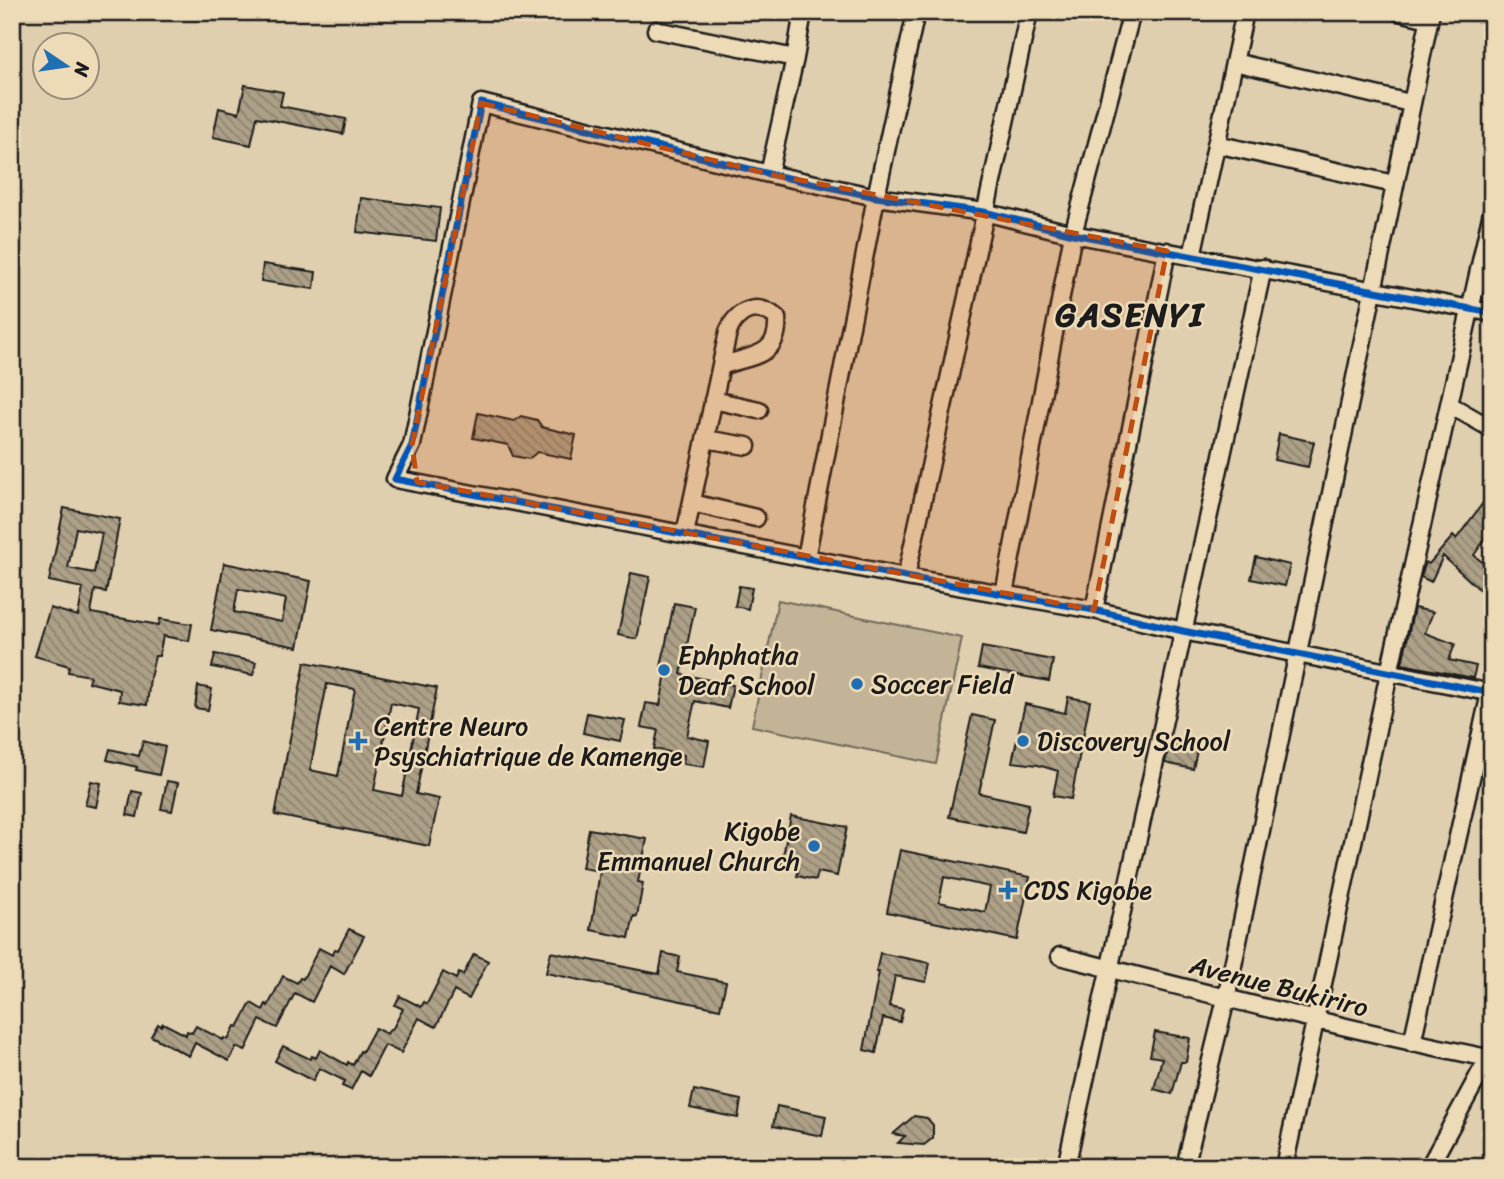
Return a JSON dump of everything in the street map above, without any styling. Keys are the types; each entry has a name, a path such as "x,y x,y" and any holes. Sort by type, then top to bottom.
{"street":[{"path":"768,174 803,12"},
{"path":"806,558 876,197 916,12"},
{"path":"906,577 1029,12"},
{"path":"1004,594 1073,234 1132,12"},
{"path":"1192,256 1245,12"},
{"path":"1185,1167 1226,999 1430,15 1399,12"},
{"path":"656,30 795,58"},
{"path":"1234,62 1410,103"},
{"path":"1412,1043 1491,693 1183,631 1094,610 906,577 395,478 412,445 481,103 768,174 876,197 985,212 1073,234 1492,313"},
{"path":"1216,144 1394,184"},
{"path":"1284,1167 1389,673 1492,212"},
{"path":"1094,610 1167,251"},
{"path":"1066,1167 1263,268"},
{"path":"685,534 721,366"},
{"path":"713,400 759,410"},
{"path":"1450,405 1492,429"},
{"path":"705,439 747,446"},
{"path":"692,503 756,518"},
{"name":"Avenue Bukiriro","path":"1059,956 1412,1043 1490,1054"},
{"path":"1429,1167 1490,1054"}],"highlighted area":[{"path":"481,103 769,174 1167,251 1094,610 417,482 412,445"}],"shaded area":[{"name":"Soccer Field","path":"778,600 962,638 936,764 752,726"}],"building":[{"path":"245,85 283,92 280,106 346,119 343,134 257,117 251,145 213,137 219,108 239,113"},
{"path":"361,198 440,208 436,241 357,232"},
{"path":"263,264 316,272 314,289 261,281"},
{"path":"478,413 514,421 521,416 537,420 542,427 576,435 571,459 537,452 529,459 513,456 508,445 473,438"},
{"path":"1279,434 1314,442 1308,467 1274,460"},
{"path":"1492,491 1492,530 1474,555 1492,571 1492,601 1443,556 1431,582 1421,577 1426,562 1429,564 1453,536 1456,539"},
{"path":"64,508 120,519 106,592 95,590 91,613 159,625 160,619 192,624 189,641 163,636 159,656 155,656 147,705 119,701 120,690 88,682 90,676 68,672 69,666 35,656 50,608 78,616 83,588 49,581","holes":["76,528 102,533 94,573 68,568"]},
{"path":"1256,557 1290,565 1285,586 1251,579"},
{"path":"224,563 311,581 298,647 211,630","holes":["238,589 286,599 282,622 234,612"]},
{"path":"631,573 650,577 637,639 618,635"},
{"path":"739,586 752,588 748,609 735,606"},
{"path":"674,603 695,607 681,674 733,685 728,708 695,701 687,736 709,741 704,767 683,764 684,755 654,749 658,730 641,727 646,703 660,705 667,668 661,667"},
{"path":"1414,608 1433,612 1425,633 1455,644 1449,660 1476,666 1473,678 1402,664"},
{"path":"982,647 1053,660 1049,681 978,668"},
{"path":"215,654 256,662 253,675 212,667"},
{"name":"Centre Neuro Psyschiatrique de Kamenge","path":"305,662 437,688 416,794 439,799 429,846 275,815","holes":["327,684 355,689 338,776 310,770","391,703 419,709 402,796 374,790"]},
{"path":"198,686 212,689 208,710 195,708"},
{"path":"1068,697 1090,701 1071,799 1053,796 1058,771 1012,762 1025,704 1065,713"},
{"path":"587,713 625,720 620,741 583,733"},
{"path":"972,715 995,720 979,793 1029,804 1023,832 949,817"},
{"path":"1170,740 1198,746 1193,769 1165,763"},
{"path":"143,741 165,747 159,775 107,760 110,749 139,756"},
{"path":"91,781 101,783 96,807 85,805"},
{"path":"167,781 178,783 172,811 161,809"},
{"path":"132,791 142,793 137,817 127,815"},
{"name":"Kigobe Emmanuel Church","path":"791,816 847,827 837,876 818,872 816,880 797,876 799,868 781,865"},
{"path":"589,829 647,839 638,882 643,883 637,917 634,916 629,938 591,930 600,871 582,868"},
{"name":"CDS Kigobe","path":"900,850 1030,877 1017,940 887,912","holes":["944,877 990,887 985,912 939,902"]},
{"path":"349,929 364,936 344,974 330,966 312,1002 295,993 277,1028 260,1020 245,1051 236,1047 229,1061 195,1043 189,1056 151,1036 158,1024 161,1026 163,1023 186,1035 187,1031 192,1033 196,1026 228,1040 251,1003 263,1010 266,1004 268,1006 283,976 297,983 300,978 303,979 319,948 332,955 335,949 338,950"},
{"path":"551,952 659,974 663,953 680,957 677,972 726,982 720,1009 546,973"},
{"path":"880,953 930,963 926,982 895,976 889,1006 903,1009 900,1022 883,1018 876,1053 864,1050 879,972 876,972"},
{"path":"474,954 488,961 469,999 454,991 436,1027 419,1018 401,1053 385,1045 369,1076 361,1071 351,1090 342,1086 345,1081 319,1068 313,1081 275,1061 283,1046 310,1059 312,1056 316,1058 320,1050 347,1065 348,1062 353,1065 375,1028 387,1034 392,1030 403,1009 395,1005 400,996 421,1007 424,1002 427,1004 443,972 456,979 459,973 463,975"},
{"path":"1155,1032 1190,1038 1186,1062 1181,1062 1172,1094 1154,1089 1162,1058 1150,1056"},
{"path":"694,1090 741,1100 738,1118 690,1108"},
{"path":"777,1106 826,1116 822,1136 773,1126"},
{"path":"914,1116 927,1118 933,1125 933,1138 924,1145 898,1143 905,1136 893,1134"}],"cycle path":[{"path":"1492,313 1073,234 984,212 876,197 769,174 481,103 412,445 395,479 906,577 1094,610 1183,631 1492,693"}],"place":[{"name":"Ephphatha Deaf School","path":"664,670"},
{"name":"Soccer Field","path":"857,684"},
{"name":"Centre Neuro Psyschiatrique de Kamenge","path":"358,741"},
{"name":"Discovery School","path":"1023,741"},
{"name":"Kigobe Emmanuel Church","path":"814,846"},
{"name":"CDS Kigobe","path":"1008,890"}],"district":[{"name":"GASENYI","path":"1130,314"}]}
